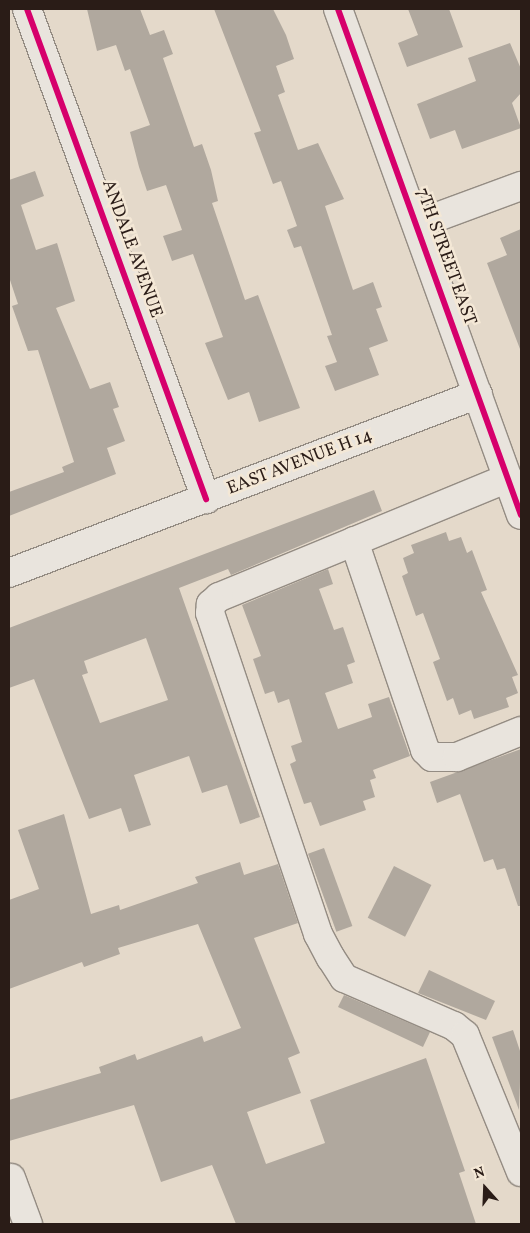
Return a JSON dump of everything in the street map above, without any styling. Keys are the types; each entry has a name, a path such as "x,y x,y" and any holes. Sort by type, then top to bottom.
{"street":[{"name":"ANDALE AVENUE","path":"28,9 206,499"},
{"name":"7TH STREET EAST","path":"338,9 418,224 521,515"},
{"path":"418,224 521,186"},
{"name":"EAST AVENUE H 14","path":"9,573 478,394"},
{"path":"508,478 219,597 211,604 210,613 318,934 331,958 344,978 465,1035 514,1132 521,1172"},
{"path":"354,542 425,750 432,757 457,757 521,731"},
{"path":"11,1178 28,1224"}],"building":[{"path":"87,9 140,9 150,35 164,30 173,54 163,58 194,147 202,144 211,170 218,201 212,203 245,300 258,295 300,408 259,422 249,392 228,400 205,343 223,337 193,254 172,261 163,236 182,230 166,185 147,191 139,167 130,132 150,125 130,69 125,71 116,45 97,51"},
{"path":"214,9 273,9 286,35 294,59 276,66 285,92 278,95 298,150 318,143 344,199 325,206 353,290 373,282 382,307 376,309 388,341 369,348 379,375 335,391 325,366 337,362 327,336 332,335 301,246 294,248 287,230 297,226 281,181 273,184 254,133 261,131"},
{"path":"408,9 449,9 463,47 407,67 398,43 418,35"},
{"path":"510,43 521,69 521,93 512,103 521,128 462,149 455,130 430,139 417,104 476,81 468,58"},
{"path":"35,171 44,196 21,205 36,250 57,243 75,301 56,308 90,389 110,382 119,407 113,409 125,441 107,448 116,474 9,516 9,492 64,472 62,467 74,462 38,350 28,351 12,306 18,304 9,277 9,180"},
{"path":"521,229 520,349 487,263 507,255 500,238"},
{"path":"374,490 382,511 231,575 228,569 179,588 260,817 240,824 227,785 202,793 189,756 134,775 151,825 129,832 121,808 89,819 34,679 9,688 9,628","holes":["146,638 168,700 100,723 82,675 88,673 84,661"]},
{"path":"446,532 449,541 461,537 467,553 472,550 487,590 481,592 518,675 512,677 518,693 506,698 509,707 474,719 471,710 459,715 453,698 447,701 433,662 440,659 423,613 416,616 402,576 408,573 403,558 414,553 411,545"},
{"path":"328,569 333,584 319,589 334,630 343,627 355,662 347,665 353,683 325,693 338,729 372,717 368,704 389,697 410,756 373,770 376,778 370,780 375,797 363,801 366,810 320,826 311,802 304,804 290,764 296,761 291,746 302,742 289,699 278,703 274,691 265,694 253,659 261,656 242,605"},
{"path":"521,749 521,906 518,906 505,868 497,870 493,859 484,862 460,794 437,803 430,782"},
{"path":"64,814 91,914 119,905 120,910 198,883 195,877 240,862 244,875 278,864 298,923 254,938 300,1053 288,1058 301,1093 247,1112 266,1164 325,1143 310,1100 426,1058 465,1171 459,1173 476,1224 236,1224 212,1165 161,1182 134,1105 9,1141 9,1100 101,1073 99,1067 135,1054 137,1060 202,1036 204,1042 241,1028 198,924 118,948 120,954 84,967 82,962 9,989 9,900 39,889 18,830"},
{"path":"324,848 352,926 336,932 308,854"},
{"path":"394,866 431,885 405,937 368,918"},
{"path":"429,970 495,1001 486,1020 418,993"},
{"path":"344,995 430,1032 423,1047 338,1007"},
{"path":"513,1030 521,1054 519,1110 492,1037"}],"cycle path":[{"path":"27,9 206,499"},
{"path":"338,9 521,515"}]}
